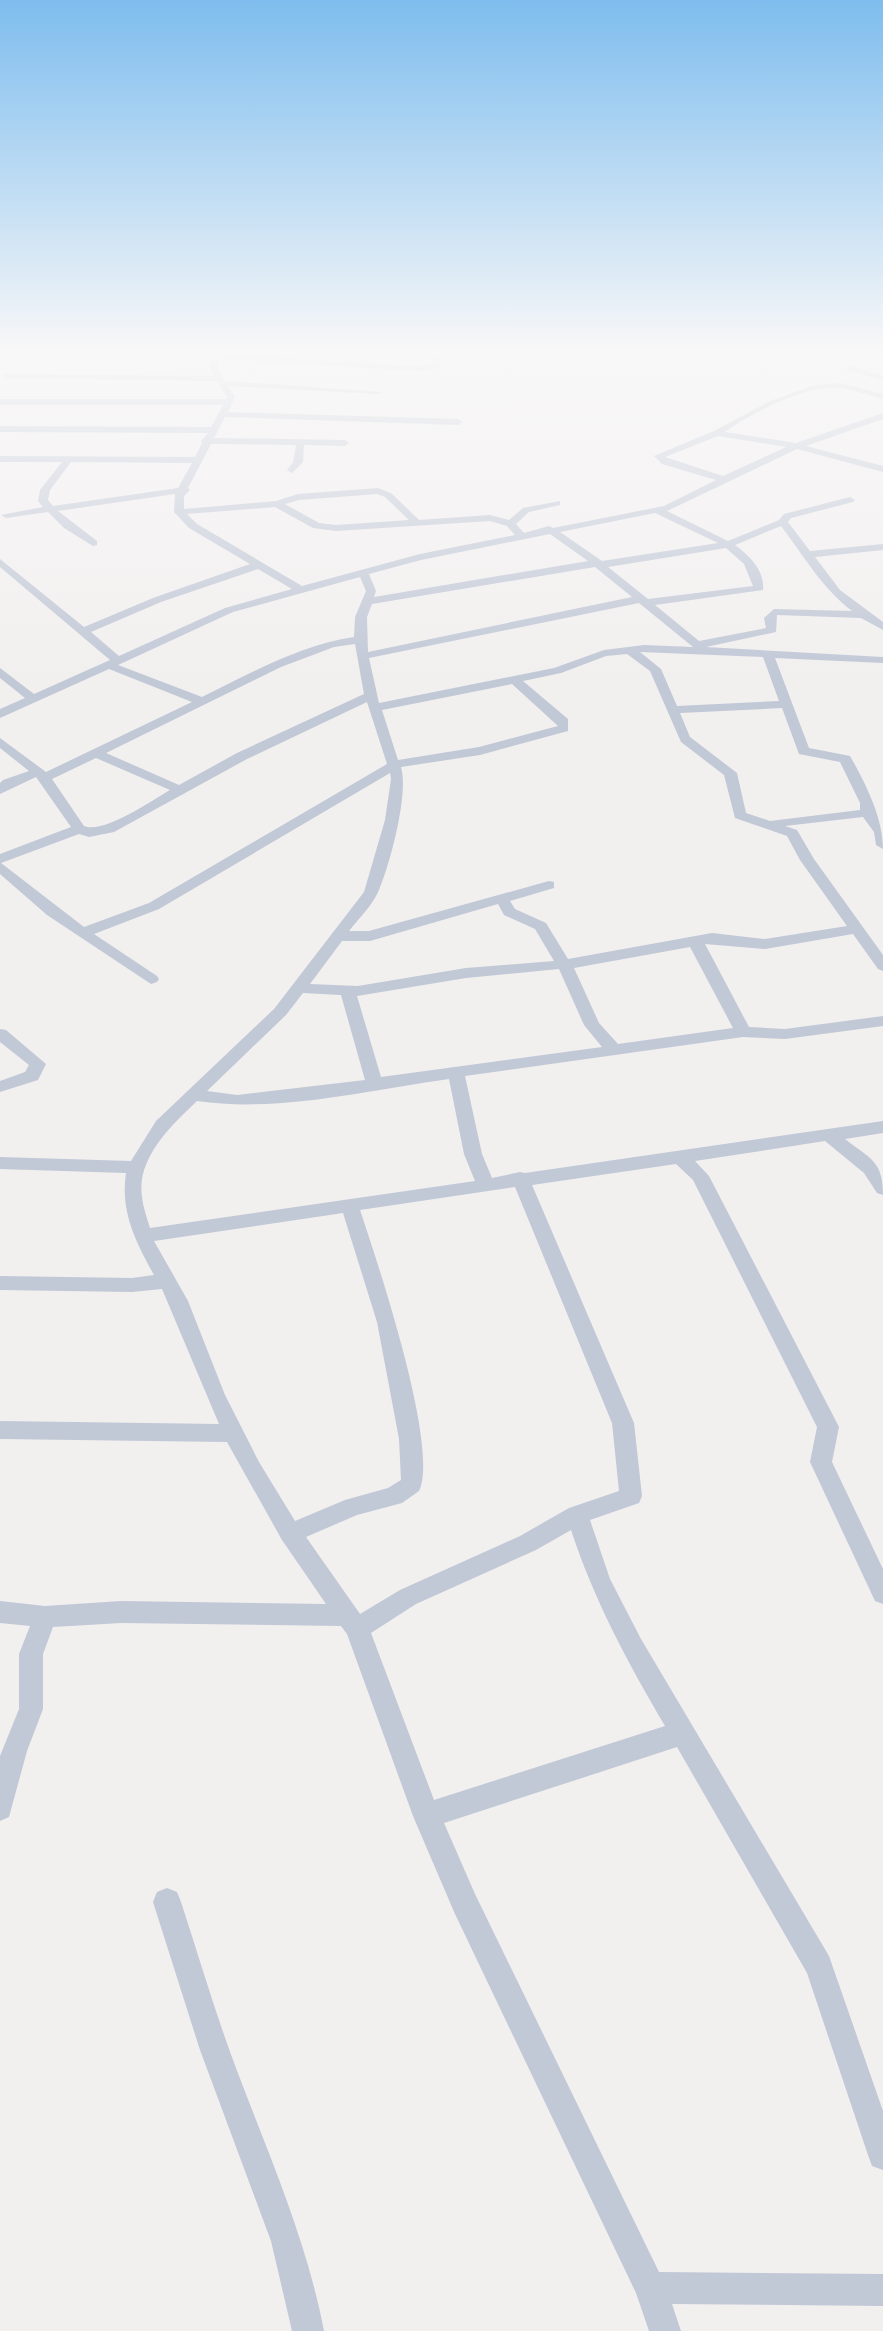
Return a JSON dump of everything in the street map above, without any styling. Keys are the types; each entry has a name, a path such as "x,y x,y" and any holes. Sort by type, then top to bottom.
{"street":[{"path":"68,461 45,490 43,501 78,535 93,543"},
{"path":"198,461 185,490 179,496 179,512 193,526 298,588"},
{"path":"292,470 298,461"},
{"path":"664,461 723,479"},
{"path":"0,714 206,618 298,588 363,572 549,529 658,511 763,461"},
{"path":"852,461 883,469"},
{"path":"6,515 185,490"},
{"path":"179,512 277,504 298,497 378,491 388,495 417,523"},
{"path":"369,601 726,545 781,525 787,516 850,500"},
{"path":"511,524 526,510 557,503"},
{"path":"277,504 324,527 490,518 511,524 520,535"},
{"path":"0,790 8,783 42,775 97,754 300,655 332,644 362,648 643,601 759,588 759,580 746,560 689,522 658,511"},
{"path":"781,525 830,587 861,615 883,627"},
{"path":"549,529 598,564 700,648"},
{"path":"805,555 883,547"},
{"path":"0,562 82,632 111,662 202,701"},
{"path":"82,632 157,600 258,565"},
{"path":"363,572 370,584 369,601 361,617 362,648 373,702 396,764 396,798 380,871 361,910 301,988 162,1125 136,1167 132,1194 142,1236 168,1281 200,1350 215,1395 290,1533 353,1622 426,1816 522,2027 650,2288 665,2331"},
{"path":"700,648 772,630 770,618 774,612 861,615"},
{"path":"0,742 42,775 79,829 89,833 109,829 312,721 373,702 557,671 604,653 630,650 700,648 883,660"},
{"path":"630,650 655,669 685,739 730,773 740,815 792,833 883,966"},
{"path":"768,654 804,751 845,759 867,803 867,813 881,832 883,845"},
{"path":"0,672 33,699"},
{"path":"84,932 154,906 396,764 480,751 564,728 564,722 513,679"},
{"path":"673,710 787,704"},
{"path":"97,754 180,790"},
{"path":"765,823 867,813"},
{"path":"0,859 79,829"},
{"path":"0,867 52,912 151,979"},
{"path":"341,936 370,936 549,885"},
{"path":"501,897 509,912 541,926 577,987 592,1025 614,1050"},
{"path":"301,988 348,991 466,973 563,965 696,941 726,938 740,944 765,944 856,929"},
{"path":"696,941 699,953 737,1014 743,1032"},
{"path":"348,991 375,1086"},
{"path":"195,1095 237,1101 375,1086 743,1032 785,1034 883,1021"},
{"path":"0,1034 38,1064 32,1076 0,1087"},
{"path":"456,1074 473,1154 485,1184"},
{"path":"142,1236 883,1127"},
{"path":"829,1135 870,1169 883,1189"},
{"path":"678,1155 700,1176 828,1427 821,1462 883,1594"},
{"path":"0,1163 136,1167"},
{"path":"0,1612 45,1617 121,1612 353,1622 528,1543 577,1515 631,1496 623,1423 520,1178"},
{"path":"290,1533 353,1507 394,1496 411,1485 410,1439 387,1322 349,1204"},
{"path":"0,1283 132,1285 168,1281"},
{"path":"0,1430 235,1433"},
{"path":"577,1515 599,1581 682,1733 819,1966 883,2155"},
{"path":"0,1808 14,1751 31,1709 31,1654 45,1617"},
{"path":"426,1816 682,1733"},
{"path":"167,1902 231,2097 273,2196 299,2279 308,2331"},
{"path":"650,2288 883,2290"}]}
